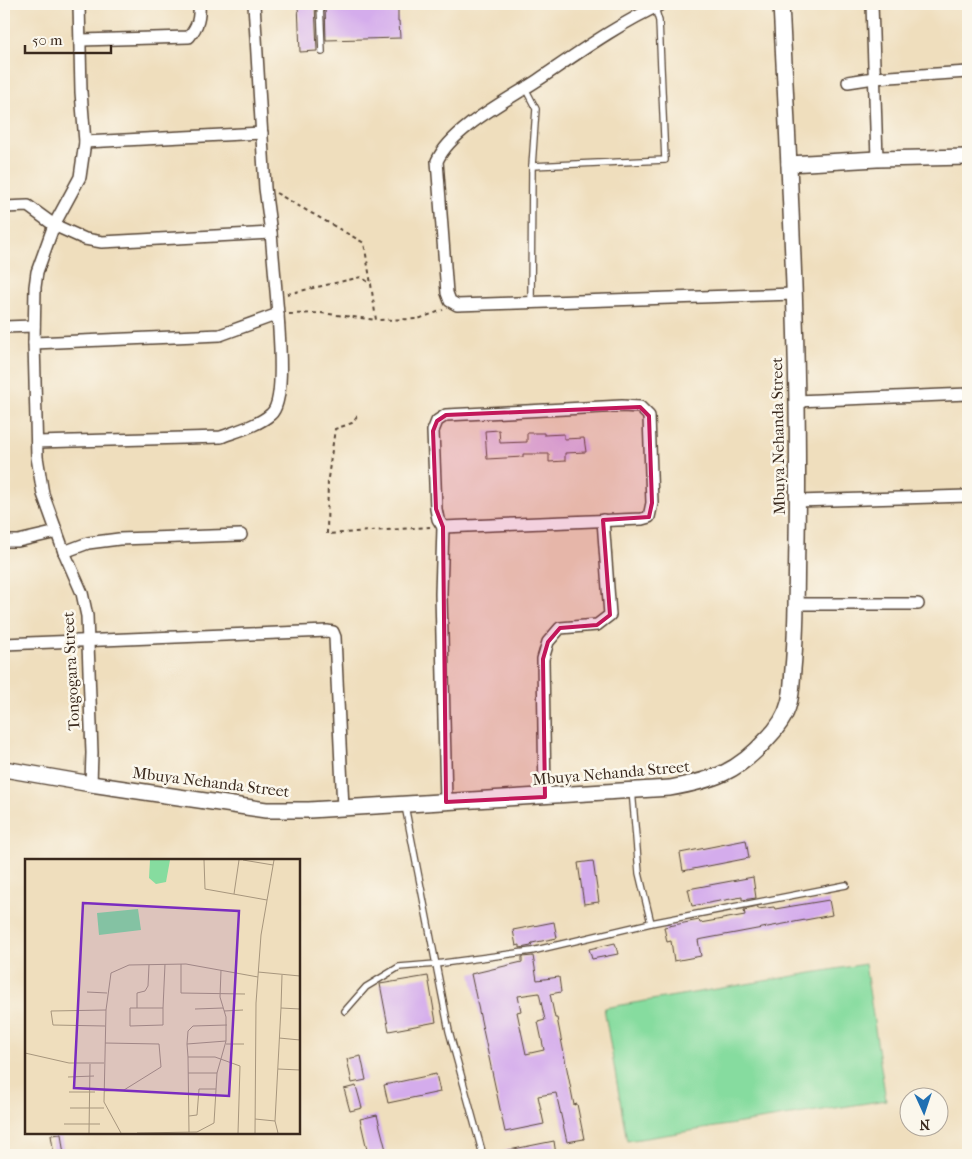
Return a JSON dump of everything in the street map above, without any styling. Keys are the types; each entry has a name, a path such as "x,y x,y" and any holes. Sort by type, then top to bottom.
{"street":[{"name":"Tongogara Street","path":"79,4 80,92 85,142 80,177 54,225 37,272 34,343 37,442 43,494 64,552 82,593 87,616 92,753 91,784"},
{"path":"80,40 189,37 197,27 200,15 199,4"},
{"path":"37,442 221,437 246,428 272,413 280,394 278,314 265,188 254,4"},
{"name":"Mbuya Nehanda Street","path":"4,769 266,810 404,805 670,788 701,782 730,772 754,754 776,730 789,704 794,650 797,501 794,294 781,4"},
{"path":"872,4 877,159"},
{"path":"659,5 624,23 476,119 441,152 437,161 447,292 450,301 457,305 794,294"},
{"path":"848,82 874,78 968,72"},
{"path":"85,142 262,133"},
{"path":"789,164 877,159 968,157"},
{"path":"4,207 28,206 54,225 85,239 102,242 271,233"},
{"path":"34,343 220,335 278,314"},
{"path":"4,327 34,326"},
{"path":"796,401 968,394"},
{"path":"442,527 642,519 649,517 652,503 649,416 640,407 622,406 446,414 437,421 433,431 436,509 442,527 446,802"},
{"path":"797,501 968,496"},
{"path":"545,796 544,659 548,642 560,628 597,625 610,615 603,520"},
{"path":"4,541 18,541 57,532"},
{"path":"64,552 88,543 119,539 240,535"},
{"path":"795,604 918,604"},
{"path":"4,644 333,632 335,637 343,808"}],"lane":[{"path":"320,4 322,52"},
{"path":"532,166 664,160 659,5"},
{"path":"525,88 536,109 532,166 531,303"},
{"path":"632,790 639,874 651,923"},
{"path":"404,805 449,1030 483,1155"},
{"path":"345,1011 366,987 399,967 532,951 651,923 846,884"}],"path":[{"path":"265,188 364,243 376,320"},
{"path":"276,296 361,278 371,284"},
{"path":"278,314 321,313 376,320 418,319 457,305"},
{"path":"357,416 352,423 335,429 328,478 327,534 442,527"}],"highlighted area":[{"path":"640,407 649,416 652,503 649,517 603,520 610,615 597,625 560,628 548,642 543,659 545,797 446,802 443,527 436,509 433,431 437,421 446,415"}],"green space":[{"path":"865,964 886,1100 627,1141 604,1008"}],"building":[{"path":"298,4 315,4 317,51 300,52"},
{"path":"325,4 398,4 400,38 326,40"},
{"path":"499,430 500,443 527,442 527,433 544,433 544,435 564,434 564,439 584,438 586,452 565,453 565,461 549,462 549,454 523,454 523,457 487,459 485,431"},
{"path":"746,840 749,858 683,871 680,853"},
{"path":"593,861 599,902 584,904 578,863"},
{"path":"753,877 756,898 742,900 742,897 692,906 688,889"},
{"path":"829,900 832,915 698,940 701,956 674,961 671,941 667,942 664,927 699,920 700,923 745,915 744,910 758,907 758,909 774,907 775,909"},
{"path":"554,922 557,938 532,943 531,946 520,948 520,945 516,946 513,930"},
{"path":"615,943 618,954 592,959 589,949"},
{"path":"533,956 537,980 559,977 561,992 550,994 555,1018 557,1018 574,1105 577,1104 584,1139 567,1142 556,1093 538,1096 544,1124 505,1132 471,974 522,962 522,957","holes":["539,993 545,1020 538,1022 544,1050 526,1054 517,1012 521,1011 518,996"]},
{"path":"428,976 436,1022 389,1031 380,984"},
{"path":"361,1056 366,1080 352,1083 347,1059"},
{"path":"436,1074 440,1092 388,1103 384,1085"},
{"path":"356,1086 362,1108 350,1111 344,1089"},
{"path":"377,1115 386,1150 368,1154 360,1119"},
{"path":"61,1134 64,1155 54,1155 51,1135"},
{"path":"554,1141 556,1155 504,1155 504,1151"}]}
